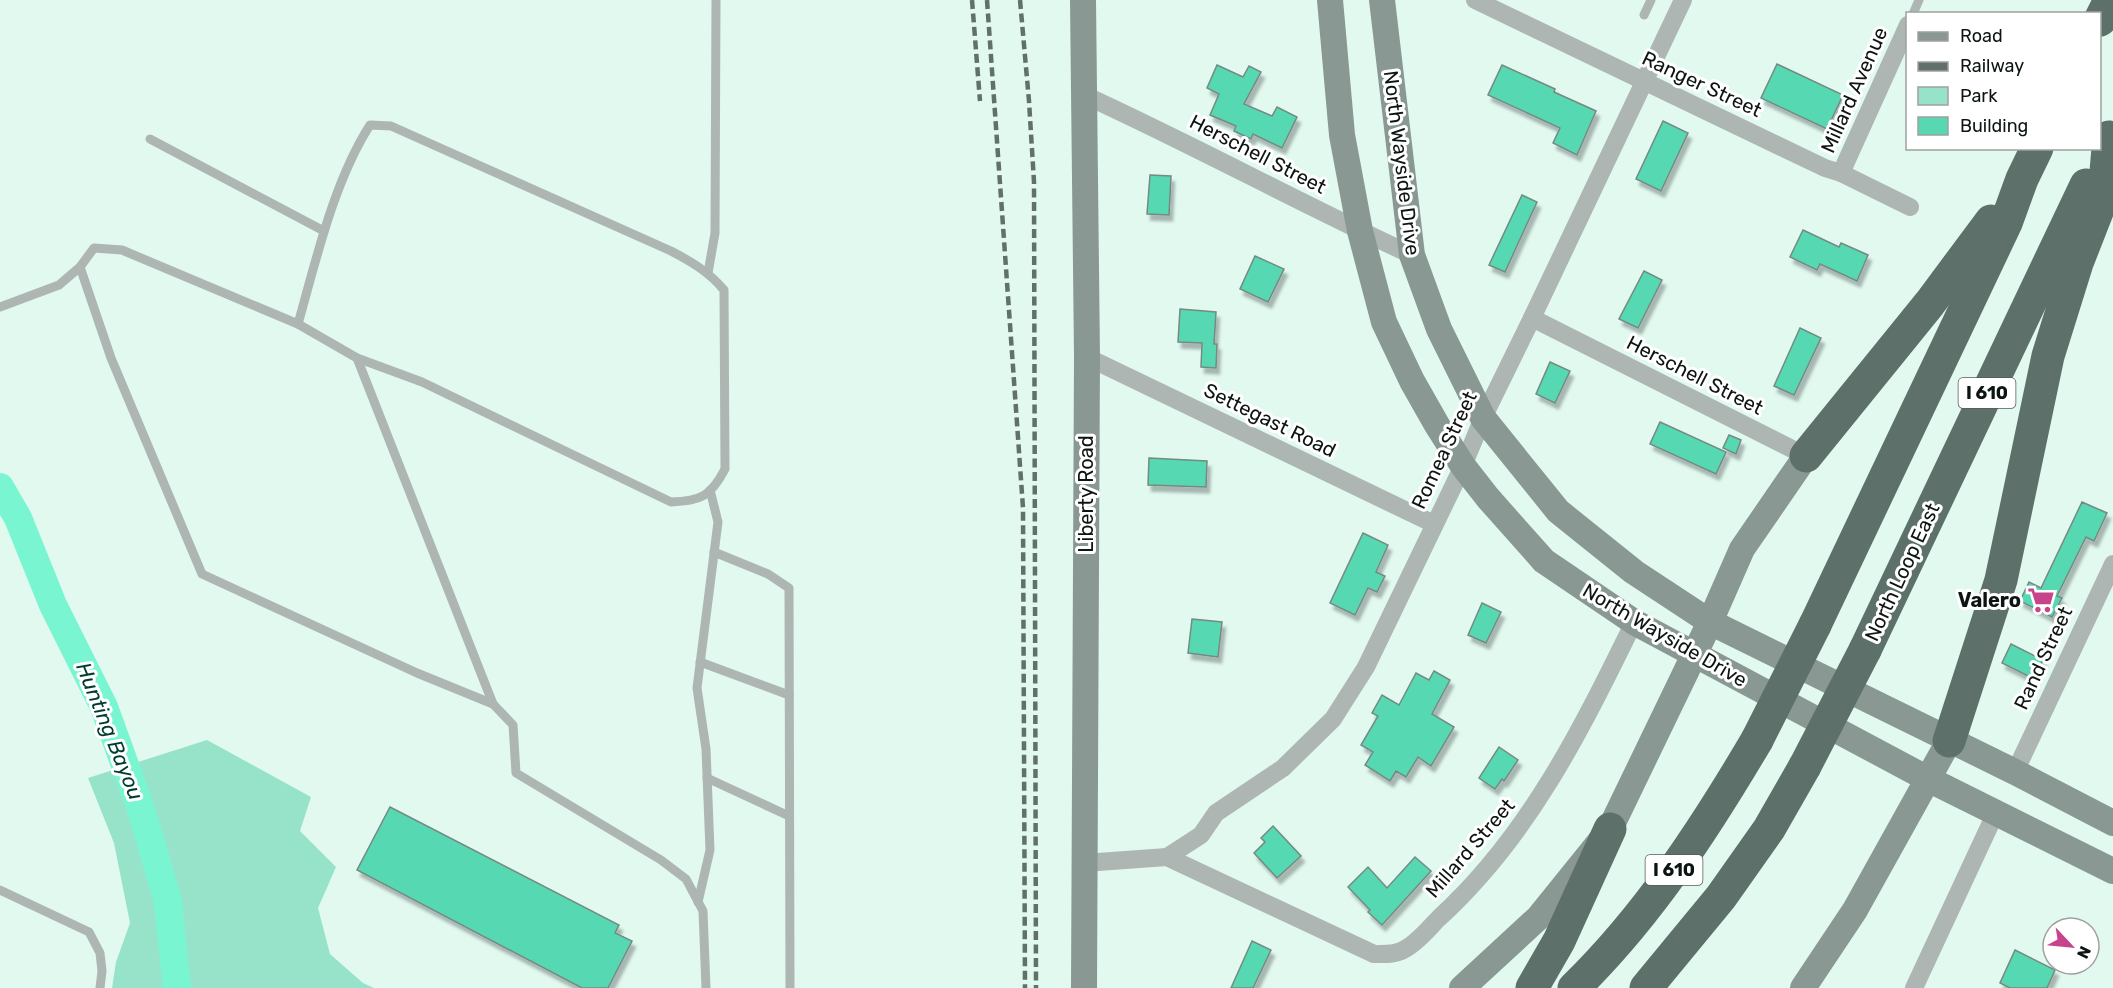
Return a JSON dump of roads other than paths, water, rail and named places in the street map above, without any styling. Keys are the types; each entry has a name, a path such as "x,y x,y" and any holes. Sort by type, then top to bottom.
{"highway":[{"path":"2101,19 2109,0"},
{"path":"1949,741 2001,580 2048,356 2077,263 2104,194 2111,133"},
{"name":"North Loop East","path":"1646,988 1720,897 1769,829 1805,766 1865,650 2111,133"},
{"name":"I 610","path":"1574,988 1628,928 1675,868 1721,800 1757,740 1815,625 2006,223 2022,179 2036,150"},
{"path":"1806,456 1930,303 2022,179"},
{"path":"1532,988 1559,941 1610,829"}],"main road":[{"name":"Liberty Road","path":"1083,0 1082,94 1087,357 1084,988"},
{"name":"North Wayside Drive","path":"1330,0 1342,135 1360,231 1384,322 1417,390 1463,466 1544,561 1634,622 1928,779 2113,871"},
{"name":"North Wayside Drive","path":"1382,0 1412,255 1438,329 1483,418 1558,511 1634,572 1710,622 2015,772 2113,823"},
{"path":"1462,988 1539,917 1610,829 1710,622 1742,549 1806,456"},
{"path":"1803,988 1855,910 1949,741"}],"street":[{"name":"Ranger Street","path":"1475,0 1910,207"},
{"name":"Romea Street","path":"1167,857 1201,835 1216,813 1282,768 1332,719 1366,667 1683,0"},
{"name":"Millard Avenue","path":"1841,173 1906,29"},
{"name":"Herschell Street","path":"1082,94 1155,127 1412,255"},
{"name":"Herschell Street","path":"1533,318 1806,456"},
{"name":"Settegast Road","path":"1087,357 1434,524"},
{"name":"Rand Street","path":"2015,772 2113,564"},
{"name":"Millard Street","path":"1084,863 1167,857 1374,954 1392,954 1405,950 1466,894 1534,808 1576,738 1634,622"},
{"path":"1914,988 1996,812"}],"lane":[{"path":"708,273 715,233 716,0"},
{"path":"1644,15 1651,0"},
{"path":"0,307 58,285 80,267 94,248 122,250 298,324 357,358 422,382 671,502 695,501 717,485 725,469 724,290 708,273 671,251 391,126 370,125 357,146 324,231 298,324"},
{"path":"150,139 324,231"},
{"path":"80,267 111,358 202,574 406,668 493,705 513,725 516,773 661,860 686,879 703,911 706,988"},
{"path":"357,358 493,705"},
{"path":"698,902 710,850 706,749 697,688 718,522 710,490"},
{"path":"714,552 768,574 789,588 790,988"},
{"path":"700,662 789,695"},
{"path":"707,778 789,816"},
{"path":"0,890 89,932 100,953 102,971 100,988"}],"waterway":[{"name":"Hunting Bayou","path":"0,487 18,518 53,605 104,707 142,812 168,902 177,988"}],"railway":[{"path":"972,0 980,101"},
{"path":"987,0 1023,508 1025,988"},
{"path":"1020,0 1034,182 1036,988"}],"place":[{"name":"Valero","path":"2041,600"}]}
